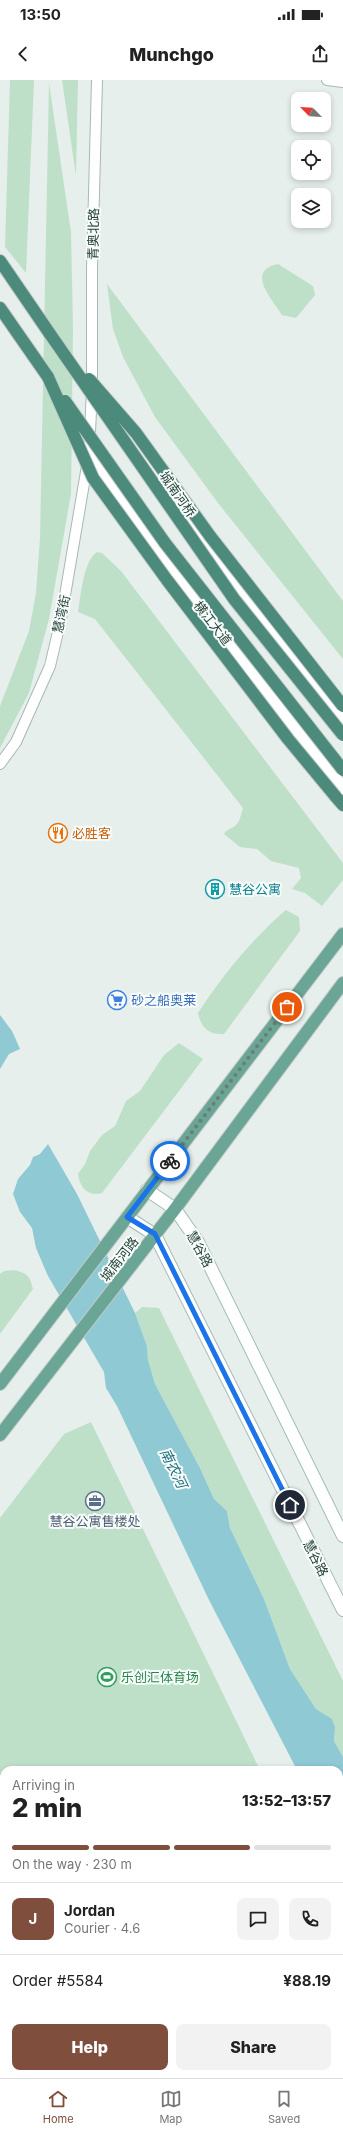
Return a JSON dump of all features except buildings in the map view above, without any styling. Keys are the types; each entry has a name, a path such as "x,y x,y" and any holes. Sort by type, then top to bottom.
{"highway":[{"name":"城南河桥","path":"0,261 234,599 343,735"},
{"path":"0,308 165,543 343,770"},
{"path":"50,334 136,433 210,536 343,706"},
{"path":"48,377 93,478 167,580 288,739 341,797"}],"main road":[{"path":"92,389 165,485 213,555 343,720"},
{"name":"横江大道","path":"89,454 188,592 341,797"},
{"name":"城南河路","path":"0,1384 343,934"},
{"name":"城南河路","path":"0,1435 175,1209 343,983"},
{"name":"慧谷路","path":"148,1190 175,1209 198,1242 343,1536"},
{"path":"127,1217 155,1234"},
{"name":"慧谷路","path":"155,1234 343,1610"}],"street":[{"name":"青奥北路","path":"89,454 92,389 92,269 97,80"},
{"path":"327,80 343,82"},
{"name":"慧湾街","path":"0,764 16,742 50,666 61,619 89,454"}],"green space":[{"path":"10,80 34,80 26,273 5,247"},
{"path":"62,80 78,80 76,176"},
{"path":"49,83 71,232 73,328 71,494 49,619 29,693 0,748 0,706 29,631 36,593 40,538"},
{"path":"278,264 313,286 315,295 296,318 282,315 264,286 262,279 263,273 268,268"},
{"path":"107,284 343,601 343,659 218,503 155,417 123,357 113,329"},
{"path":"97,552 102,553 121,571 343,863 343,880 322,906 305,893 292,889 301,878 299,868 271,861 257,849 240,847 224,834 237,824 243,808 95,619 78,612 86,571 92,557"},
{"path":"286,910 299,917 300,931 224,1034 206,1030 201,1023 198,1013 250,945"},
{"path":"179,1043 203,1059 102,1193 93,1194 89,1192 83,1187 78,1174 85,1164 90,1151 102,1135 115,1126 126,1101 140,1091 164,1055"},
{"path":"14,1270 22,1272 29,1278 33,1289 0,1334 0,1274 4,1271"},
{"path":"142,1307 159,1308 343,1681 343,1757 334,1741 335,1727 332,1719 316,1709 290,1669 264,1599 230,1528 227,1511 214,1499 200,1468 155,1384 148,1360 147,1346 135,1313"},
{"name":"乐创汇体育场","path":"91,1422 258,1766 0,1766 0,1518 64,1434"}],"water":[{"path":"0,1015 12,1031 20,1049 9,1054 0,1069"},
{"name":"南农河","path":"48,1144 77,1194 135,1313 147,1346 148,1360 155,1384 200,1468 214,1499 227,1511 230,1528 264,1599 290,1669 316,1709 332,1719 335,1727 334,1741 343,1757 343,1766 295,1766 209,1600 117,1406 106,1388 104,1372 48,1276 36,1248 32,1228 20,1212 13,1194 18,1179 30,1165 33,1157 40,1154"}],"way so far":[{"path":"170,1161 287,1007"}],"place":[{"name":"必胜客","path":"58,833"},
{"name":"慧谷公寓","path":"215,889"},
{"name":"砂之船奥莱","path":"117,1000"},
{"name":"慧谷公寓售楼处","path":"95,1501"},
{"name":"乐创汇体育场","path":"107,1677"}],"route":[{"path":"170,1161 127,1217 155,1234 290,1505"}]}
